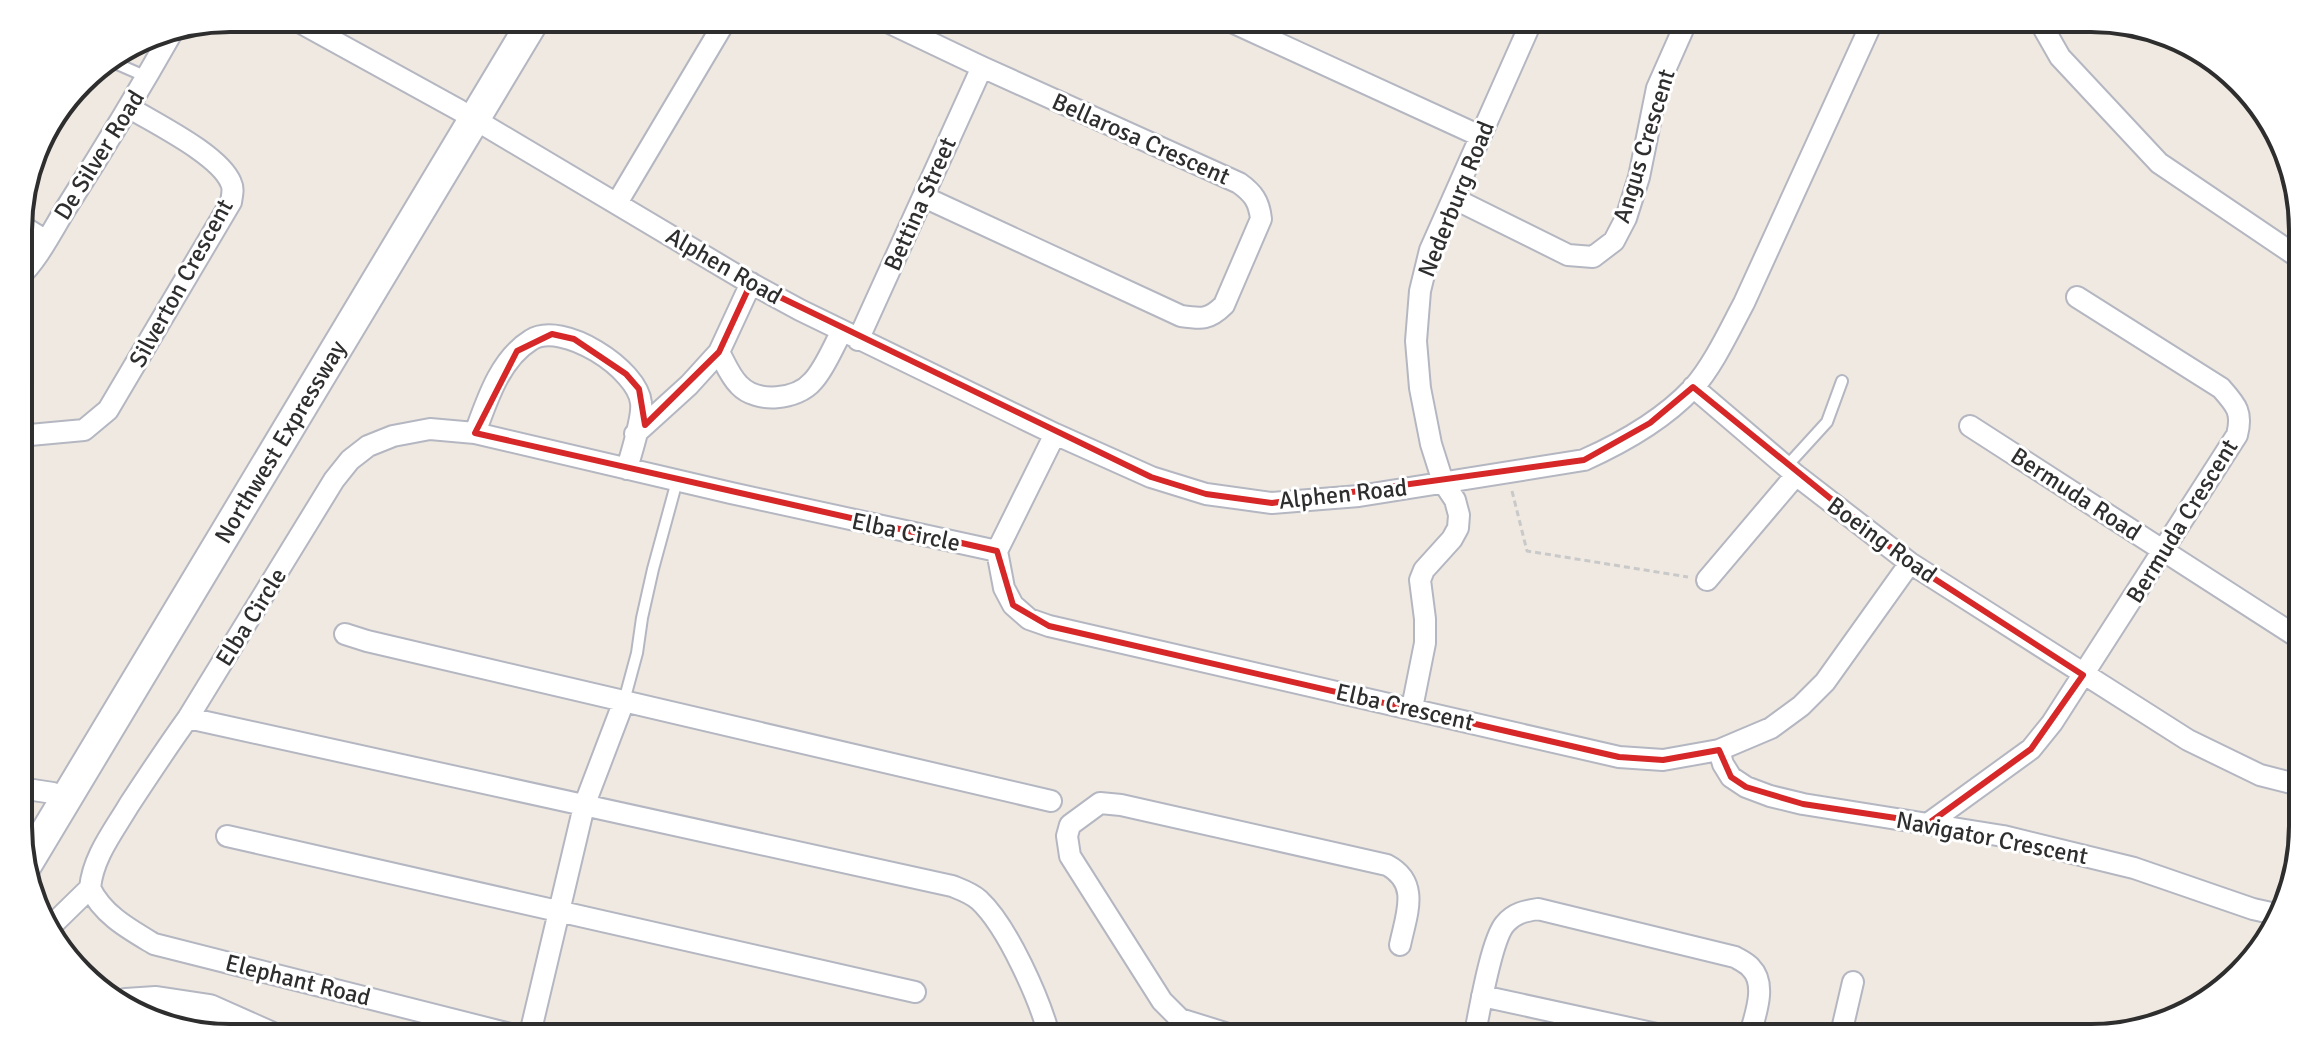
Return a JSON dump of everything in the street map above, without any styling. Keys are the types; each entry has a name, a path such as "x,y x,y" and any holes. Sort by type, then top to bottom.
{"main road":[{"name":"Northwest Expressway","path":"34,852 467,115 506,32"},
{"name":"Northwest Expressway","path":"32,828 467,115 525,32"},
{"path":"142,1003 209,1010 240,1024"}],"street":[{"name":"Alphen Road","path":"317,32 467,115 751,283 850,336 1055,434 1165,481 1206,494 1272,503 1359,496 1584,460 1613,447 1650,423 1693,387 1724,342 1868,32"},
{"path":"617,203 719,32"},
{"name":"Bellarosa Crescent","path":"908,32 1239,183 1253,193 1259,204 1261,219 1224,305 1214,315 1199,319 1181,316 924,197"},
{"path":"1260,32 1480,136"},
{"name":"Nederburg Road","path":"1412,708 1425,643 1420,580 1424,570 1452,539 1458,528 1459,515 1455,500 1443,482 1431,444 1423,402 1416,341 1420,291 1430,250 1527,32"},
{"name":"Angus Crescent","path":"1453,198 1568,255 1593,257 1614,241 1626,218 1639,177 1657,88 1682,32"},
{"path":"2046,32 2060,57 2159,163 2289,251"},
{"name":"De Silver Road","path":"32,262 130,108 166,43"},
{"name":"Bettina Street","path":"719,352 740,387 762,397 790,395 803,390 815,380 850,336 924,197 982,67"},
{"name":"Silverton Crescent","path":"32,435 84,430 108,410 231,202 233,186 225,172 208,156 130,108"},
{"path":"32,232 46,241"},
{"path":"635,434 689,385 719,352 751,283"},
{"name":"Bermuda Crescent","path":"1929,823 2031,749 2052,723 2237,435 2241,419 2234,403 2221,388 2077,297"},
{"path":"475,433 495,384 517,351 533,338 552,334 574,339 606,358 639,389 642,406 627,469"},
{"name":"Boeing Road","path":"1693,387 1791,471 1910,563 2188,740 2260,775 2289,782"},
{"name":"Bermuda Road","path":"1970,426 2289,632"},
{"name":"Elba Circle","path":"90,888 91,872 101,850 188,718 334,480 350,460 368,446 393,436 430,429 475,433 997,551"},
{"path":"997,551 1055,434"},
{"path":"1707,580 1791,471"},
{"name":"Elba Crescent","path":"997,551 1004,588 1013,605 1029,619 1049,626 1619,757 1663,760 1719,750 1771,728 1801,706 1825,682 1910,563"},
{"path":"345,634 1051,801"},
{"path":"531,1024 584,806 624,701"},
{"path":"188,718 965,891 991,914 1026,973 1045,1024"},
{"name":"Navigator Crescent","path":"1719,750 1731,777 1758,792 1803,804 2003,836 2134,868 2269,912"},
{"path":"32,790 53,793"},
{"path":"1196,1024 1180,1019 1162,1001 1070,856 1067,836 1070,825 1100,803 1121,805 1387,865 1402,877 1409,894 1400,945"},
{"path":"227,836 915,992"},
{"path":"57,921 90,888"},
{"name":"Elephant Road","path":"90,888 97,903 110,915 154,944 471,1024"},
{"path":"1477,1024 1495,947 1504,925 1520,912 1538,909 1735,957 1752,968 1759,983 1752,1024"},
{"path":"1843,1024 1853,982"},
{"path":"1482,996 1611,1024"}],"lane":[{"path":"120,65 147,77"},
{"path":"1791,471 1827,422 1842,381"},
{"path":"624,701 637,653 650,581 677,481"}],"path":[{"path":"1507,473 1527,551 1707,580"}],"highlighted area":[{"path":"751,283 1151,477 1206,494 1272,503 1584,460 1650,423 1693,387 1910,563 2083,675 2031,749 1929,823 1803,804 1746,787 1731,777 1719,750 1663,760 1619,757 1049,626 1013,605 997,551 475,433 517,351 552,334 574,339 626,374 639,389 645,425 719,352"}]}
